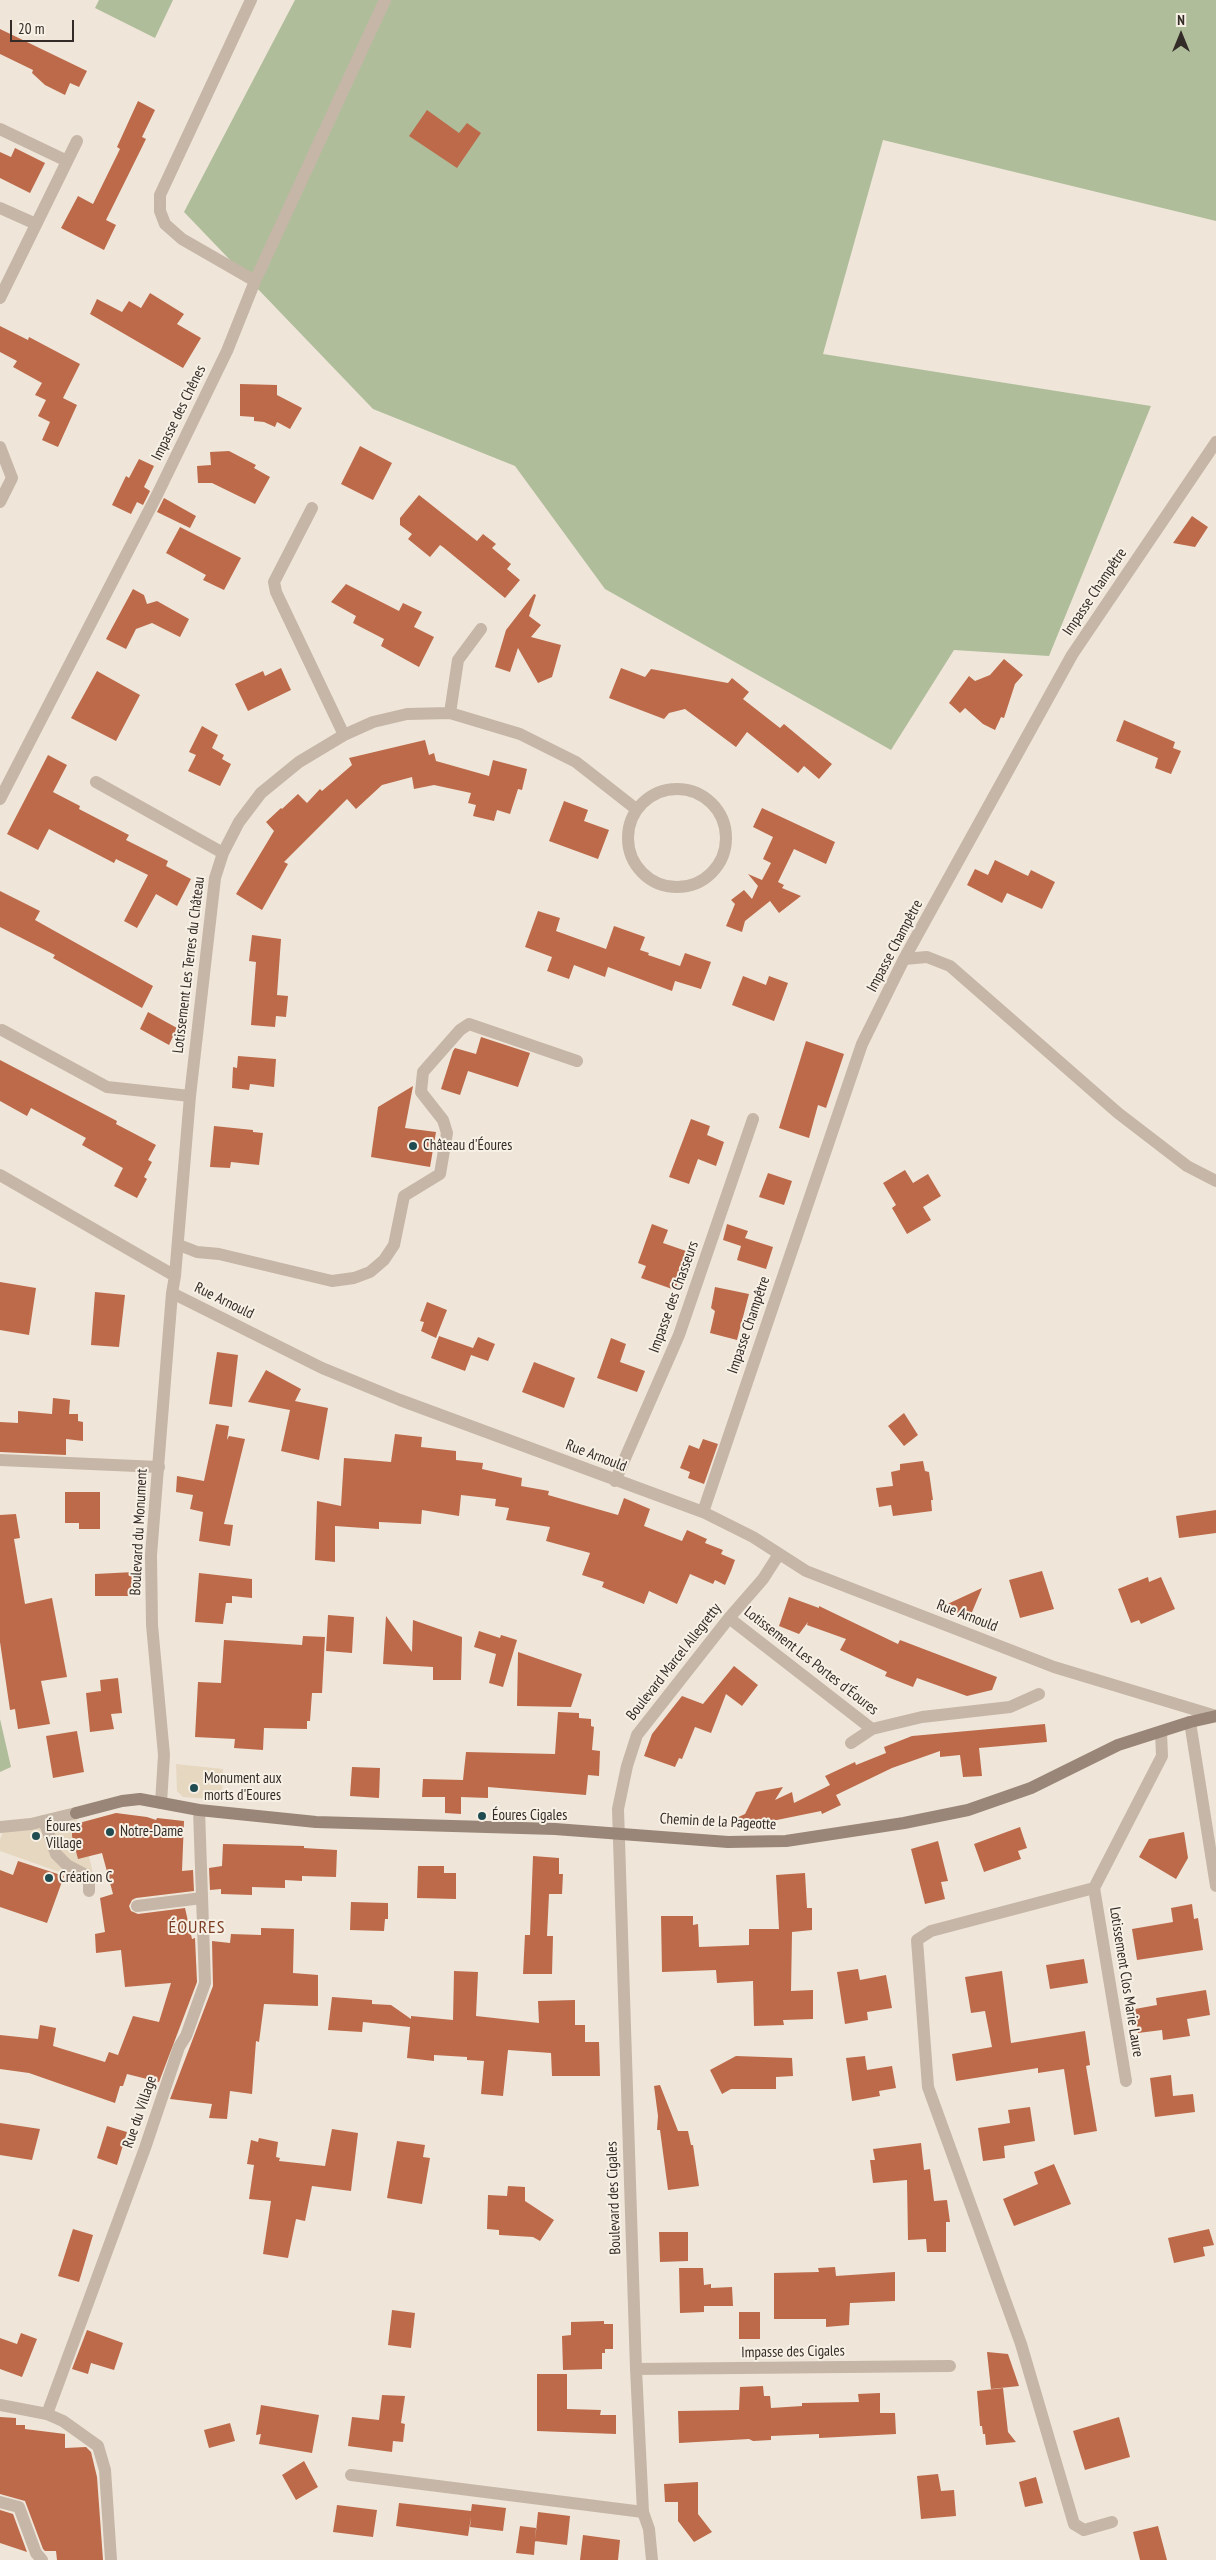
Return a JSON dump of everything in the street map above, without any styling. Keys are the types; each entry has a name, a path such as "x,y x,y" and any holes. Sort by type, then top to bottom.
{"street":[{"path":"251,0 160,195 160,212 165,224 182,238 256,281"},
{"name":"Impasse des Chênes","path":"0,799 157,494 227,351 256,281 385,0"},
{"path":"0,129 67,161"},
{"path":"0,298 77,140"},
{"path":"0,208 36,224"},
{"name":"Impasse Champêtre","path":"702,1512 862,1044 904,959 1072,655 1216,442"},
{"path":"0,447 12,478 0,502"},
{"path":"312,508 274,582 276,592 344,735"},
{"path":"450,713 458,660 482,629"},
{"name":"Lotissement Les Terres du Château","path":"174,1276 179,1245 190,1096 213,887 223,853 239,822 261,792 299,762 344,735 373,722 407,714 450,713 520,734 576,762 636,809"},
{"path":"96,782 223,853"},
{"path":"681,788 698,792 712,802 722,816 726,833 725,850 718,866 706,878 690,886 673,887 656,883 642,873 632,858 627,842 629,825 636,809 648,797 664,790 681,788"},
{"path":"904,959 928,957 950,966 1118,1113 1187,1166 1216,1180"},
{"path":"179,1245 197,1252 219,1254 332,1281 354,1278 370,1272 384,1260 394,1245 404,1196 440,1174 447,1133 443,1120 421,1092 423,1072 460,1030 469,1024 577,1061"},
{"path":"2,1030 107,1087 190,1096"},
{"name":"Impasse des Chasseurs","path":"614,1481 679,1335 753,1120"},
{"path":"0,1175 174,1276"},
{"name":"Rue Arnould","path":"174,1276 172,1294 322,1368 614,1481 702,1512 752,1537 806,1571 1054,1667 1216,1716"},
{"name":"Boulevard du Monument","path":"162,1802 164,1755 152,1625 151,1564 172,1294"},
{"path":"0,1460 159,1467"},
{"name":"Boulevard Marcel Allegretty","path":"619,1833 618,1809 627,1766 637,1735 729,1618 764,1579 779,1554"},
{"name":"Lotissement Les Portes d'Éoures","path":"729,1618 872,1730"},
{"name":"Lotissement Les Portes d'Éoures","path":"851,1743 872,1730 922,1717 1010,1707 1039,1694"},
{"name":"Chemin de la Pageotte","path":"44,1821 128,1800 162,1802 199,1810 316,1822 484,1826 619,1833 728,1842 786,1841 904,1823 968,1810 1022,1791 1118,1745 1190,1722 1216,1716"},
{"path":"1190,1722 1216,1886"},
{"path":"1112,2522 1084,2530 1074,2524 1021,2344 928,2087 917,1940 931,1931 1094,1888 1162,1756 1161,1732"},
{"name":"Rue du Village","path":"47,2414 145,2148 179,2048 186,2036 205,1983 199,1810"},
{"path":"0,1828 44,1821 56,1854 67,1864 84,1874 89,1883 89,1891"},
{"name":"Boulevard des Cigales","path":"619,1833 636,2369 643,2512 649,2529 652,2560"},
{"name":"Lotissement Clos Marie Laure","path":"1094,1888 1126,2081"},
{"path":"137,1906 202,1898"},
{"name":"Impasse des Cigales","path":"636,2369 950,2366"},
{"path":"0,2405 47,2414 63,2421 98,2446 105,2470 111,2560"},
{"path":"351,2475 643,2512"},
{"path":"0,2502 19,2507 36,2553 42,2560"}],"green space":[{"path":"99,0 173,0 155,38 95,8"},
{"path":"295,0 1216,0 1216,221 883,140 823,354 1151,406 1049,656 954,650 891,750 605,589 515,466 373,409 184,212"},
{"path":"0,1719 11,1767 0,1772"}],"shaded area":[{"path":"176,1764 223,1769 222,1800 183,1797 177,1791"},
{"path":"76,1813 79,1827 72,1829 75,1848 89,1856 95,1882 83,1884 82,1880 0,1851 0,1840 4,1828"}],"building":[{"path":"0,29 87,71 79,87 70,83 65,95 45,85 32,73 33,70 0,54"},
{"path":"138,101 155,110 142,137 146,139 106,220 116,225 104,250 61,228 78,196 93,204 120,149 117,147"},
{"path":"427,110 459,133 467,123 481,133 457,168 409,136"},
{"path":"15,148 45,163 30,193 0,178 0,152 11,157"},
{"path":"150,293 184,314 177,324 201,338 183,368 90,314 97,299 122,312 129,301 141,308"},
{"path":"0,326 28,340 29,337 80,364 63,398 77,405 58,447 42,440 50,422 38,416 46,400 35,395 42,383 13,367 17,361 0,352"},
{"path":"240,384 277,385 277,395 302,408 290,429 277,422 275,427 264,422 254,421 254,417 240,416"},
{"path":"360,446 392,463 373,500 341,484"},
{"path":"229,451 256,465 254,468 270,477 255,504 212,483 198,483 197,466 211,465 210,452"},
{"path":"139,459 154,466 144,487 150,491 143,505 137,502 131,514 112,505 126,476 129,478"},
{"path":"419,495 477,541 483,534 496,544 492,548 511,564 507,569 520,580 505,598 440,545 430,557 408,539 412,534 400,525 400,518"},
{"path":"164,498 196,516 190,528 157,512"},
{"path":"1192,516 1208,527 1195,547 1173,543"},
{"path":"180,527 241,558 224,590 203,580 206,575 166,553"},
{"path":"346,584 399,611 403,603 422,612 414,627 434,637 419,667 381,646 384,639 353,623 356,616 331,602"},
{"path":"133,589 144,595 147,604 157,601 189,619 180,637 152,623 136,629 126,649 106,639"},
{"path":"534,594 536,595 529,616 541,625 531,637 561,645 552,677 538,683 518,648 510,672 495,667 506,630"},
{"path":"1004,659 1023,675 1015,684 1004,718 1001,717 995,730 983,724 965,708 960,713 949,703 969,676 975,681 990,675"},
{"path":"281,668 291,690 248,711 235,684 263,671 265,676"},
{"path":"621,668 645,677 651,669 728,683 732,678 749,692 743,699 780,728 784,724 832,764 819,779 804,766 798,773 747,732 736,747 685,709 669,713 664,719 609,698"},
{"path":"97,671 140,695 116,741 71,718"},
{"path":"1124,720 1175,742 1173,748 1181,751 1171,774 1155,768 1158,758 1116,741"},
{"path":"202,726 218,735 212,748 224,755 222,759 231,764 220,786 188,771 196,755 189,752"},
{"path":"425,740 429,755 434,753 436,761 489,776 493,760 527,769 522,790 518,789 510,814 497,810 494,821 473,816 476,805 468,803 471,793 434,785 414,789 412,777 382,785 356,809 347,799 284,862 288,864 262,910 236,894 274,831 266,822 298,794 307,803 320,789 322,791 352,765 349,758"},
{"path":"48,755 67,765 53,792 80,806 79,809 129,835 126,840 168,861 166,866 191,879 177,906 156,894 137,928 124,921 148,875 116,859 114,863 49,829 38,850 7,834"},
{"path":"564,801 588,810 584,821 609,830 598,859 549,841"},
{"path":"762,808 835,842 826,864 794,849 778,882 784,885 782,888 801,896 779,913 770,901 745,921 742,932 726,926 735,904 731,900 744,890 752,899 758,886 748,874 762,880 771,863 763,859 773,837 753,827"},
{"path":"995,860 1028,876 1031,870 1055,882 1042,909 1007,893 1002,903 967,885 975,869 988,875"},
{"path":"0,891 40,911 35,920 153,986 142,1008 53,958 55,955 0,927"},
{"path":"538,911 560,918 556,931 606,949 614,926 645,937 640,950 649,953 648,955 680,966 685,953 711,962 701,989 675,981 672,991 608,967 605,977 574,965 569,979 547,971 552,957 525,947"},
{"path":"252,935 281,939 277,995 288,996 286,1017 276,1016 275,1027 251,1025 256,962 249,961"},
{"path":"743,976 766,985 769,976 788,983 774,1021 732,1005"},
{"path":"148,1012 177,1028 169,1045 140,1029"},
{"path":"481,1037 530,1053 518,1087 468,1071 460,1095 441,1089 455,1048 476,1054"},
{"path":"806,1041 844,1054 826,1108 818,1105 809,1138 779,1128"},
{"path":"238,1056 276,1059 274,1087 250,1084 249,1090 232,1088 233,1067 237,1068"},
{"path":"0,1060 117,1121 116,1124 156,1145 148,1160 152,1162 144,1177 147,1179 137,1198 114,1186 123,1168 82,1145 86,1138 31,1108 27,1116 0,1101"},
{"path":"413,1086 405,1128 436,1132 430,1167 371,1157 378,1107"},
{"path":"691,1119 710,1126 707,1135 724,1142 716,1166 698,1159 689,1184 669,1177"},
{"path":"214,1126 253,1130 253,1132 263,1133 259,1165 231,1162 230,1168 210,1167"},
{"path":"905,1170 913,1183 928,1174 941,1196 923,1207 931,1220 907,1234 892,1208 896,1205 883,1183"},
{"path":"768,1173 792,1181 784,1205 759,1197"},
{"path":"652,1224 668,1230 663,1243 689,1252 675,1290 641,1278 646,1266 638,1263"},
{"path":"727,1224 748,1231 745,1238 773,1247 766,1269 737,1260 741,1246 723,1240"},
{"path":"0,1282 36,1288 29,1335 0,1330"},
{"path":"715,1287 749,1294 737,1340 710,1333 715,1311 711,1308"},
{"path":"95,1292 125,1295 119,1347 91,1345"},
{"path":"427,1302 447,1310 436,1338 421,1331 424,1322 420,1321"},
{"path":"439,1336 473,1348 478,1337 495,1344 488,1361 471,1355 465,1371 431,1358"},
{"path":"611,1338 626,1344 620,1362 645,1371 637,1392 597,1378"},
{"path":"217,1352 238,1355 232,1407 209,1404"},
{"path":"534,1362 575,1378 564,1408 522,1392"},
{"path":"266,1370 301,1389 295,1401 328,1408 319,1460 281,1451 290,1410 248,1402"},
{"path":"53,1398 70,1400 69,1414 78,1414 78,1421 83,1422 83,1441 66,1439 66,1455 0,1452 0,1422 18,1423 18,1411 52,1414"},
{"path":"904,1413 918,1435 904,1446 888,1426"},
{"path":"216,1424 229,1426 227,1440 229,1436 245,1439 224,1524 233,1525 230,1546 199,1541 203,1512 190,1509 193,1495 176,1492 177,1476 204,1481"},
{"path":"395,1434 422,1437 421,1447 456,1451 456,1460 483,1463 482,1469 522,1478 521,1486 549,1491 548,1495 618,1515 624,1498 650,1509 644,1526 682,1541 687,1530 707,1539 705,1543 723,1550 721,1554 735,1560 725,1585 715,1580 713,1584 690,1574 677,1604 649,1591 644,1604 602,1587 604,1582 582,1575 590,1553 546,1541 550,1527 506,1520 509,1508 495,1506 496,1499 461,1495 459,1516 422,1510 421,1524 379,1522 379,1529 335,1526 335,1562 315,1560 317,1501 341,1506 344,1458 391,1462"},
{"path":"703,1439 718,1444 704,1484 688,1478 690,1472 680,1468 689,1445 699,1449"},
{"path":"923,1461 925,1471 929,1472 933,1500 931,1500 932,1511 893,1516 891,1505 879,1507 876,1488 893,1486 891,1472 900,1470 900,1464"},
{"path":"65,1492 100,1492 100,1529 79,1529 79,1523 65,1523"},
{"path":"1216,1510 1216,1533 1179,1538 1176,1516"},
{"path":"16,1514 20,1538 14,1539 25,1604 52,1598 67,1677 41,1681 50,1724 18,1729 15,1709 10,1710 0,1642 0,1515"},
{"path":"1042,1571 1054,1609 1020,1618 1009,1580"},
{"path":"134,1572 135,1596 95,1596 95,1574"},
{"path":"199,1573 252,1579 252,1598 232,1596 232,1603 226,1603 223,1624 195,1622"},
{"path":"1148,1577 1149,1582 1161,1577 1175,1609 1141,1624 1139,1620 1131,1623 1118,1589"},
{"path":"982,1588 970,1617 941,1607"},
{"path":"789,1597 819,1608 819,1606 898,1644 900,1640 997,1677 992,1690 967,1696 917,1678 913,1687 885,1676 887,1672 840,1650 846,1639 807,1625 808,1622 799,1634 779,1626"},
{"path":"328,1615 354,1617 352,1653 326,1651"},
{"path":"386,1616 412,1652 413,1620 462,1637 461,1680 433,1680 433,1667 383,1664"},
{"path":"479,1631 500,1638 501,1635 517,1640 503,1687 489,1683 496,1654 474,1647"},
{"path":"303,1636 325,1637 322,1693 312,1693 310,1721 307,1721 307,1729 264,1728 263,1750 234,1748 235,1739 195,1737 198,1682 221,1683 224,1640 302,1645"},
{"path":"518,1652 582,1674 571,1707 517,1706"},
{"path":"734,1666 758,1685 742,1706 726,1694 711,1733 695,1727 682,1759 679,1758 675,1767 644,1756 652,1734 682,1696 703,1704"},
{"path":"118,1678 122,1713 111,1714 114,1729 90,1732 86,1693 101,1691 100,1680"},
{"path":"558,1712 579,1713 579,1718 591,1719 591,1726 594,1727 592,1750 600,1751 599,1776 588,1775 586,1795 488,1787 488,1798 461,1797 461,1814 445,1813 445,1797 422,1797 423,1779 463,1780 466,1752 555,1754"},
{"path":"1045,1724 1047,1742 979,1748 982,1776 963,1777 960,1755 940,1757 940,1751 892,1768 836,1795 841,1805 822,1814 821,1811 767,1822 766,1819 734,1825 732,1820 745,1814 756,1792 783,1787 775,1800 792,1792 794,1803 830,1785 825,1776 855,1762 856,1765 886,1753 884,1747 912,1736"},
{"path":"77,1731 84,1772 53,1778 46,1736"},
{"path":"352,1767 380,1768 379,1798 350,1796"},
{"path":"116,1813 156,1820 157,1818 184,1821 182,1871 193,1870 194,1891 136,1898 132,1900 129,1906 131,1911 138,1914 185,1908 192,1939 195,1938 197,1982 159,2082 127,2074 123,2086 120,2086 115,2103 29,2073 0,2069 0,2035 38,2039 40,2025 56,2028 53,2046 105,2062 109,2052 118,2055 133,2016 159,2022 171,1983 125,1987 121,1950 96,1953 95,1934 105,1932 100,1898 113,1894 102,1853 78,1859 72,1829 79,1827 79,1823"},
{"path":"1020,1827 1027,1848 1018,1851 1021,1859 984,1872 974,1844"},
{"path":"1184,1832 1188,1858 1176,1879 1139,1857 1149,1839"},
{"path":"938,1841 948,1881 941,1882 945,1899 925,1904 911,1849"},
{"path":"223,1844 304,1846 304,1848 337,1850 336,1877 302,1876 302,1881 285,1880 285,1888 252,1887 252,1895 221,1894 221,1889 210,1890 209,1868 222,1866"},
{"path":"533,1856 559,1858 559,1874 563,1874 562,1894 549,1894 547,1936 553,1936 552,1974 523,1974 525,1935 530,1935"},
{"path":"18,1861 64,1876 47,1923 0,1907 0,1870 13,1875"},
{"path":"418,1866 444,1866 444,1873 456,1873 456,1899 417,1898"},
{"path":"805,1873 807,1908 812,1908 812,1930 792,1932 791,1991 813,1990 813,2019 783,2020 784,2025 754,2026 753,1981 717,1983 716,1970 662,1972 661,1916 693,1916 693,1925 698,1924 699,1947 749,1945 749,1929 779,1929 776,1875"},
{"path":"351,1902 388,1903 388,1919 385,1919 384,1931 350,1930"},
{"path":"1192,1904 1194,1919 1198,1918 1203,1950 1137,1960 1132,1929 1173,1922 1171,1908"},
{"path":"261,1928 294,1929 293,1973 318,1975 318,2006 264,2004 259,2042 256,2041 252,2094 230,2091 227,2119 209,2118 212,2104 170,2099 213,1986 212,1941 230,1943 231,1934 261,1935"},
{"path":"1084,1959 1088,1983 1050,1989 1046,1965"},
{"path":"858,1969 860,1980 886,1975 892,2008 867,2012 868,2020 845,2024 837,1972"},
{"path":"454,1971 478,1972 476,2016 539,2023 538,2001 575,2000 575,2025 585,2025 585,2042 599,2042 600,2076 552,2076 551,2053 508,2050 503,2096 481,2094 484,2061 467,2060 467,2057 434,2055 434,2061 407,2058 410,2027 363,2022 362,2032 328,2030 332,1997 372,2000 372,2004 391,2005 411,2019 411,2016 453,2020"},
{"path":"1002,1971 1011,2043 1085,2031 1090,2065 1086,2066 1097,2131 1074,2135 1064,2069 1038,2073 1038,2068 956,2081 952,2054 992,2047 985,2011 971,2013 965,1977"},
{"path":"1206,1990 1210,2015 1187,2019 1190,2036 1163,2040 1162,2030 1138,2033 1135,2009 1157,2005 1156,1998"},
{"path":"736,2056 792,2058 793,2076 776,2077 776,2089 731,2089 722,2094 710,2070"},
{"path":"865,2056 867,2070 892,2066 896,2088 879,2091 880,2096 852,2101 846,2058"},
{"path":"1171,2075 1173,2096 1193,2094 1195,2112 1155,2117 1150,2078"},
{"path":"660,2085 678,2131 688,2131 691,2145 693,2145 699,2186 668,2190 660,2130 657,2130 658,2116 654,2086"},
{"path":"1030,2107 1035,2141 1004,2146 1005,2158 983,2161 978,2128 1010,2123 1008,2110"},
{"path":"0,2123 40,2129 32,2160 0,2155"},
{"path":"107,2126 127,2132 117,2165 97,2158"},
{"path":"332,2129 358,2133 351,2191 312,2186 305,2221 296,2219 288,2258 263,2254 271,2201 249,2199 254,2165 247,2164 251,2140 258,2142 259,2138 278,2142 276,2157 280,2158 279,2161 325,2166"},
{"path":"397,2141 425,2145 423,2157 430,2158 422,2204 387,2198"},
{"path":"921,2143 924,2170 930,2169 934,2201 947,2200 950,2222 946,2222 946,2252 927,2252 926,2239 908,2240 907,2180 873,2183 870,2160 875,2160 873,2149"},
{"path":"1054,2164 1071,2204 1014,2226 1003,2199 1038,2184 1034,2172"},
{"path":"508,2186 525,2187 525,2201 554,2220 540,2241 533,2237 499,2235 499,2230 487,2229 488,2195 507,2196"},
{"path":"73,2229 93,2235 79,2282 58,2276"},
{"path":"1209,2229 1214,2245 1203,2247 1205,2256 1174,2263 1168,2238"},
{"path":"659,2232 688,2232 688,2261 660,2262"},
{"path":"835,2267 836,2276 895,2272 895,2301 850,2303 849,2325 826,2327 826,2319 774,2319 774,2273 819,2272 818,2268"},
{"path":"679,2268 703,2268 704,2285 711,2284 711,2288 732,2287 733,2306 704,2306 704,2312 680,2313"},
{"path":"392,2310 415,2313 411,2348 388,2345"},
{"path":"739,2312 760,2312 760,2339 739,2339"},
{"path":"604,2321 604,2324 613,2324 613,2349 605,2349 605,2353 602,2353 602,2369 563,2370 562,2336 571,2335 571,2322"},
{"path":"87,2330 123,2343 114,2370 91,2363 88,2374 72,2369"},
{"path":"21,2333 37,2339 22,2377 0,2369 0,2338 17,2344"},
{"path":"987,2352 1008,2354 1019,2386 991,2389"},
{"path":"537,2374 567,2374 567,2409 601,2410 600,2415 616,2415 616,2434 537,2431"},
{"path":"763,2386 764,2396 770,2396 771,2408 802,2406 802,2403 859,2402 858,2394 880,2393 880,2413 895,2413 896,2434 819,2438 819,2434 771,2436 771,2440 753,2441 749,2439 679,2443 678,2411 739,2410 740,2387"},
{"path":"1003,2388 1008,2432 1016,2442 986,2445 985,2434 983,2434 982,2426 980,2426 977,2391"},
{"path":"382,2395 405,2396 401,2423 405,2424 403,2442 393,2441 392,2452 348,2446 352,2417 379,2420"},
{"path":"261,2405 319,2415 312,2453 259,2444 261,2434 256,2435"},
{"path":"0,2417 16,2418 16,2425 25,2425 25,2429 65,2434 65,2448 86,2447 91,2452 97,2477 103,2560 57,2560 56,2551 45,2551 43,2549 25,2501 0,2494"},
{"path":"1119,2417 1130,2457 1085,2470 1073,2431"},
{"path":"230,2423 235,2441 209,2448 204,2430"},
{"path":"304,2461 318,2487 296,2500 282,2475"},
{"path":"938,2474 941,2491 954,2490 956,2516 921,2519 917,2476"},
{"path":"1036,2477 1043,2503 1025,2507 1019,2482"},
{"path":"698,2482 698,2514 712,2532 694,2542 678,2521 678,2502 665,2502 664,2484"},
{"path":"399,2503 471,2511 472,2504 506,2508 503,2531 470,2527 471,2517 468,2536 396,2526"},
{"path":"337,2505 377,2510 373,2537 333,2532"},
{"path":"0,2510 13,2514 27,2552 0,2543"},
{"path":"538,2512 570,2516 567,2545 535,2541"},
{"path":"520,2526 536,2528 534,2555 516,2553"},
{"path":"1158,2526 1167,2560 1140,2560 1133,2532"},
{"path":"583,2535 620,2540 618,2560 580,2560"}],"place":[{"name":"Château d'Éoures","path":"413,1146"},
{"name":"Monument aux morts d'Eoures","path":"194,1788"},
{"name":"Éoures Cigales","path":"482,1816"},
{"name":"Notre-Dame","path":"110,1832"},
{"name":"Éoures Village","path":"36,1836"},
{"name":"Création C","path":"49,1878"}],"district":[{"name":"ÉOURES","path":"197,1928"}]}
